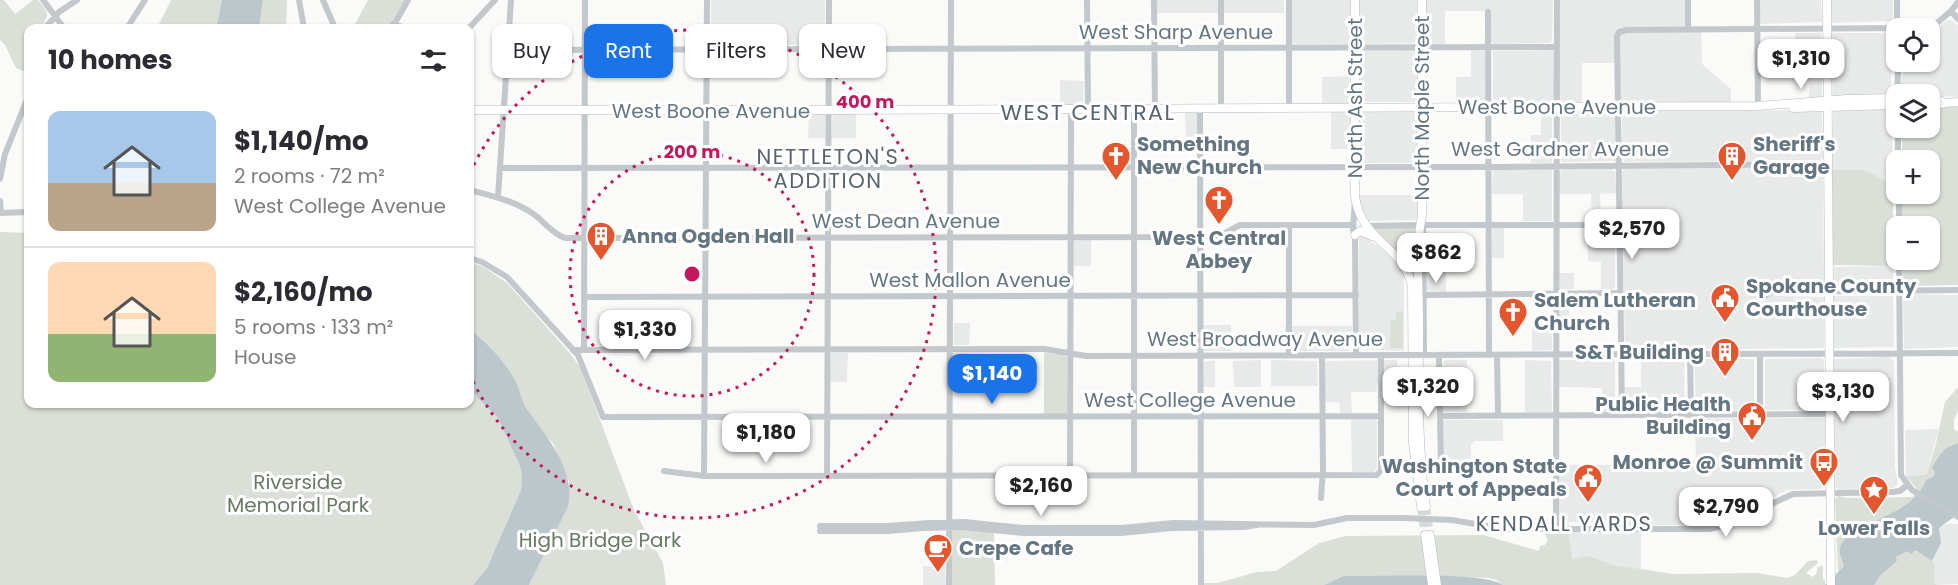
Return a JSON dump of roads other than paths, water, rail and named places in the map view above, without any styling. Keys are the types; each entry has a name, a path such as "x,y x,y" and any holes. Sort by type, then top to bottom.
{"main road":[{"name":"North Ash Street","path":"1355,0 1355,196 1360,230"},
{"name":"North Maple Street","path":"1360,230 1375,237 1401,261 1407,269 1412,286 1414,452 1424,507 1419,443 1422,0"},
{"path":"1827,0 1831,585"},
{"name":"West Boone Avenue","path":"474,110 1758,106 1786,108 1886,97"},
{"path":"1940,101 1958,102"},
{"name":"West Boone Avenue","path":"1828,104 1886,105"},
{"path":"1432,585 1428,538 1437,585"}],"street":[{"path":"43,0 61,24"},
{"path":"49,24 77,0"},
{"path":"130,24 145,0"},
{"path":"299,0 303,24"},
{"path":"322,0 333,24"},
{"path":"393,24 408,0"},
{"path":"473,24 495,0"},
{"path":"510,24 511,0"},
{"path":"585,0 585,24"},
{"path":"707,0 707,24"},
{"path":"829,0 829,24"},
{"path":"949,585 951,0"},
{"path":"1087,0 1088,109"},
{"path":"1154,0 1155,109"},
{"path":"1221,0 1221,108"},
{"path":"1289,0 1289,108"},
{"path":"1556,529 1557,0"},
{"path":"1688,0 1688,29"},
{"path":"1757,0 1758,106"},
{"path":"1897,0 1897,18"},
{"path":"1940,20 1958,2"},
{"path":"1951,11 1958,18"},
{"path":"1488,12 1489,355"},
{"path":"1622,416 1617,36 1619,32 1688,29 1886,28"},
{"name":"West Sharp Avenue","path":"886,50 1557,47"},
{"path":"498,197 506,78"},
{"path":"584,350 585,78"},
{"path":"704,476 707,78"},
{"path":"827,476 829,78"},
{"path":"0,179 5,154 24,107"},
{"path":"1070,475 1071,109"},
{"path":"1134,109 1134,475"},
{"path":"1200,109 1201,584"},
{"name":"West Gardner Avenue","path":"500,168 829,169 1828,164"},
{"name":"West Dean Avenue","path":"474,191 498,197 523,208 536,216 558,236 585,239 1218,237 1240,225 1353,225"},
{"name":"North Ash Street","path":"1355,196 1353,225 1360,230 1356,295 1356,355"},
{"path":"0,201 1,213 24,212"},
{"path":"1360,230 1422,222 1489,225 1619,225"},
{"name":"North Maple Street","path":"1422,222 1423,355"},
{"path":"1289,225 1289,355"},
{"path":"474,259 483,262 507,277 573,350"},
{"path":"1899,270 1899,467 1909,487 1958,517"},
{"path":"1763,298 1770,292 1958,290"},
{"path":"1424,295 1620,293"},
{"name":"West Mallon Avenue","path":"584,297 1356,295"},
{"name":"West Broadway Avenue","path":"573,350 1052,349 1086,356 1958,353"},
{"name":"West College Avenue","path":"573,350 584,366 603,417 1381,417"},
{"path":"1690,354 1691,415"},
{"path":"1760,354 1761,415"},
{"path":"1321,498 1323,475 1322,355"},
{"path":"664,471 704,476 1380,473 1380,355"},
{"path":"1439,355 1441,472"},
{"path":"1497,355 1498,416"},
{"path":"1440,416 1830,414"},
{"path":"820,529 949,525 1043,531 1098,531 1168,523 1318,525 1350,518 1452,520 1501,528 1715,528 1791,494 1892,492 1909,487"}],"tunnel":[{"path":"1421,507 1425,535"},
{"path":"1426,507 1430,535"}],"place":[{"name":"Something New Church","path":"1116,182"},
{"name":"Sheriff's Garage","path":"1732,182"},
{"name":"West Central Abbey","path":"1219,226"},
{"name":"Anna Ogden Hall","path":"601,262"},
{"name":"Spokane County Courthouse","path":"1725,324"},
{"name":"Salem Lutheran Church","path":"1513,338"},
{"name":"S&T Building","path":"1725,378"},
{"name":"Public Health Building","path":"1752,442"},
{"name":"Monroe @ Summit","path":"1824,488"},
{"name":"Washington State Court of Appeals","path":"1588,504"},
{"name":"Lower Falls","path":"1874,516"},
{"name":"Crepe Cafe","path":"938,574"}],"district":[{"name":"WEST CENTRAL","path":"1088,112"},
{"name":"NETTLETON'S ADDITION","path":"828,168"},
{"name":"KENDALL YARDS","path":"1564,523"}],"park label":[{"name":"Riverside Memorial Park","path":"298,494"},
{"name":"High Bridge Park","path":"600,540"}]}
